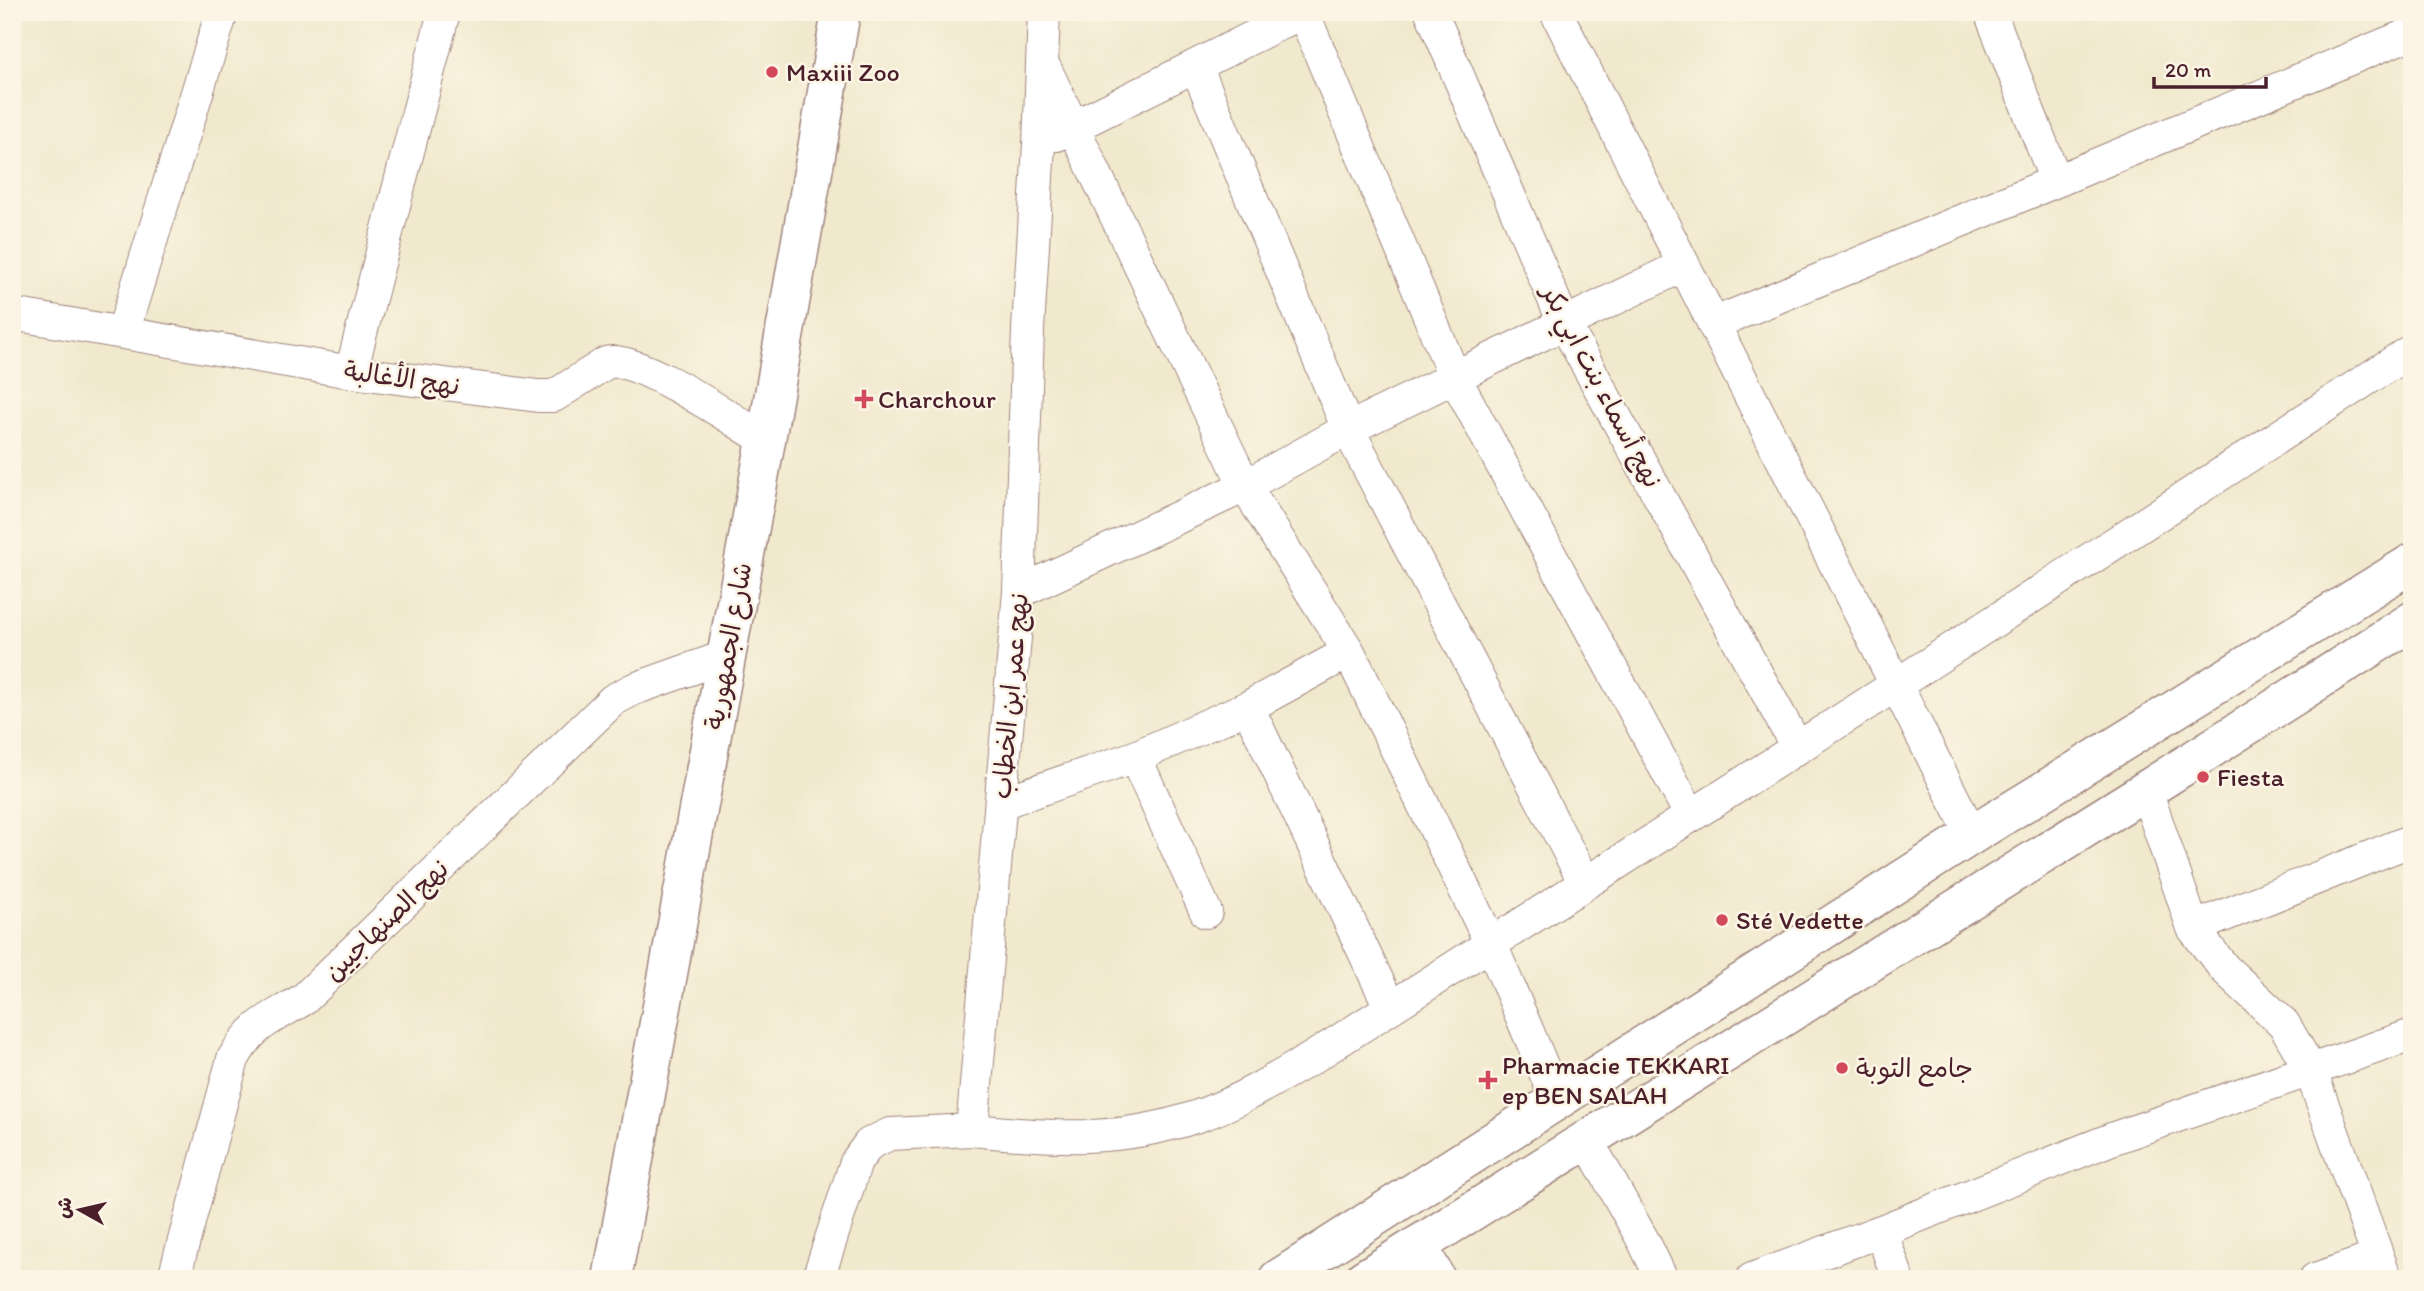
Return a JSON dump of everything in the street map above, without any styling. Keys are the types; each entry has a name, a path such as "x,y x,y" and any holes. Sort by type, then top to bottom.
{"main road":[{"name":"شارع الجمهورية","path":"612,1279 727,656 841,12"},
{"path":"1278,1279 1972,835 2412,563"},
{"path":"1364,1279 2412,621"},
{"path":"1418,1245 1436,1279"}],"street":[{"path":"122,332 222,12"},
{"path":"351,372 444,12"},
{"name":"نهج عمر ابن الخطاب","path":"972,1130 1019,592 1028,330 1040,144 1044,12"},
{"path":"1040,144 1303,12 1454,376 1691,816"},
{"name":"نهج أسماء بنت ابي بكر","path":"1431,12 1564,323 1797,747"},
{"path":"1556,12 1972,835"},
{"path":"1990,12 2056,181"},
{"path":"1713,324 2412,33"},
{"path":"1042,62 1245,486 1349,652 1491,944 1557,1101"},
{"path":"1196,66 1348,429 1585,883"},
{"path":"1019,592 1245,486 1348,429 1684,265"},
{"name":"نهج الأغالبة","path":"12,314 351,372 538,396 554,396 613,360 643,369 766,440"},
{"path":"818,1279 856,1162 869,1144 890,1135 972,1130 1059,1138 1100,1136 1164,1127 1201,1115 1247,1095 1312,1058 1491,944 2412,350"},
{"path":"1001,803 1135,757 1248,707 1349,652"},
{"name":"نهج الصنهاجيين","path":"171,1279 175,1273 233,1059 245,1037 266,1019 304,999 620,695 727,656"},
{"path":"1248,707 1390,1007"},
{"path":"1135,757 1206,912"},
{"path":"2146,790 2193,928 2224,968 2284,1024 2310,1069 2382,1268 2315,1279"},
{"path":"2193,928 2412,840"},
{"path":"1752,1279 2114,1138 2412,1035"},
{"path":"1587,1140 1662,1279"},
{"path":"1881,1231 1898,1279"}],"place":[{"name":"Maxiii Zoo","path":"772,72"},
{"name":"Charchour","path":"864,399"},
{"name":"Fiesta","path":"2203,777"},
{"name":"Sté Vedette","path":"1722,920"},
{"name":"جامع التوبة","path":"1842,1068"},
{"name":"Pharmacie TEKKARI ep BEN SALAH","path":"1488,1080"}]}
